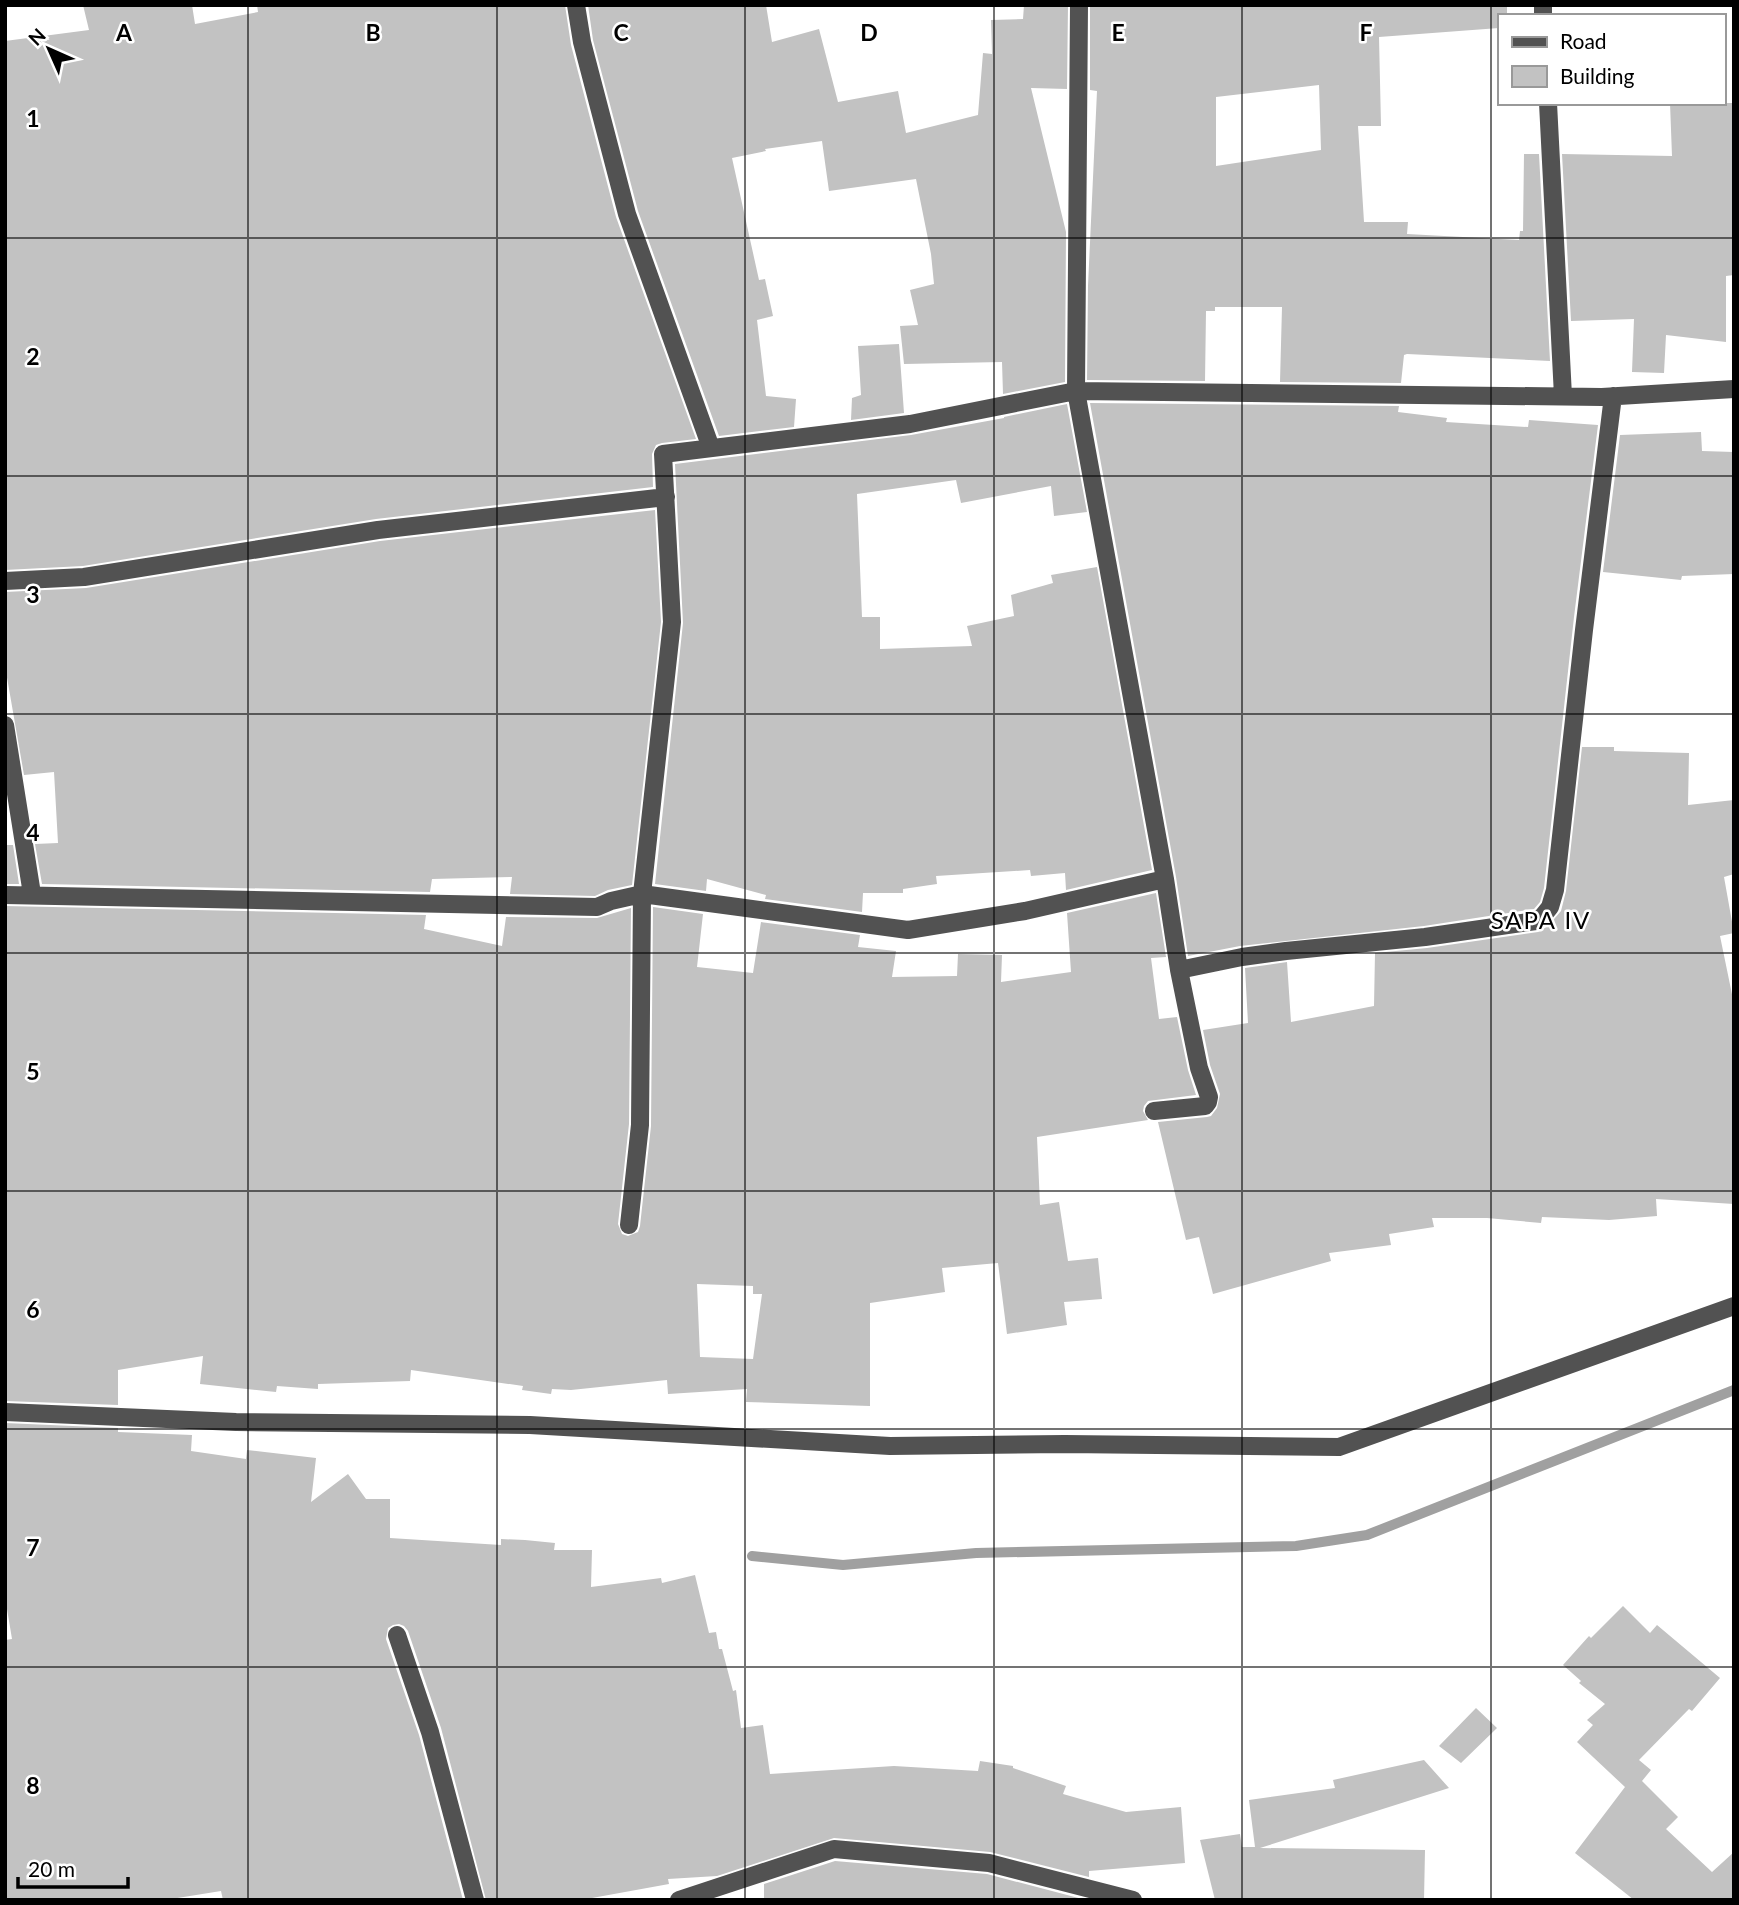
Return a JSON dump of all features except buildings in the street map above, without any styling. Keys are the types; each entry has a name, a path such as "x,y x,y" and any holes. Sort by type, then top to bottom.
{"street":[{"path":"576,5 582,42 627,214 711,448"},
{"path":"1079,5 1076,391 1180,970 1199,1068 1209,1097 1205,1106 1154,1111"},
{"path":"1548,105 1563,396"},
{"path":"629,1225 640,1125 642,894 672,622 663,454 910,424 1076,391 1613,396 1734,389"},
{"path":"1180,970 1242,957 1526,923 1542,917 1550,907 1555,890 1613,396"},
{"path":"5,581 84,577 378,530 666,497"},
{"path":"5,725 32,894"},
{"path":"5,895 597,907 642,894 908,929 1025,911 1165,879"},
{"path":"5,1412 236,1422 530,1425 890,1446 1065,1444 1339,1447 1734,1307"},
{"path":"397,1635 429,1731 475,1900"},
{"path":"679,1900 834,1849 989,1863 1133,1900"}],"waterway":[{"path":"752,1556 843,1565 976,1553 1296,1546 1367,1535 1734,1390"}],"district":[{"name":"SAPA IV","path":"1541,919"}]}
